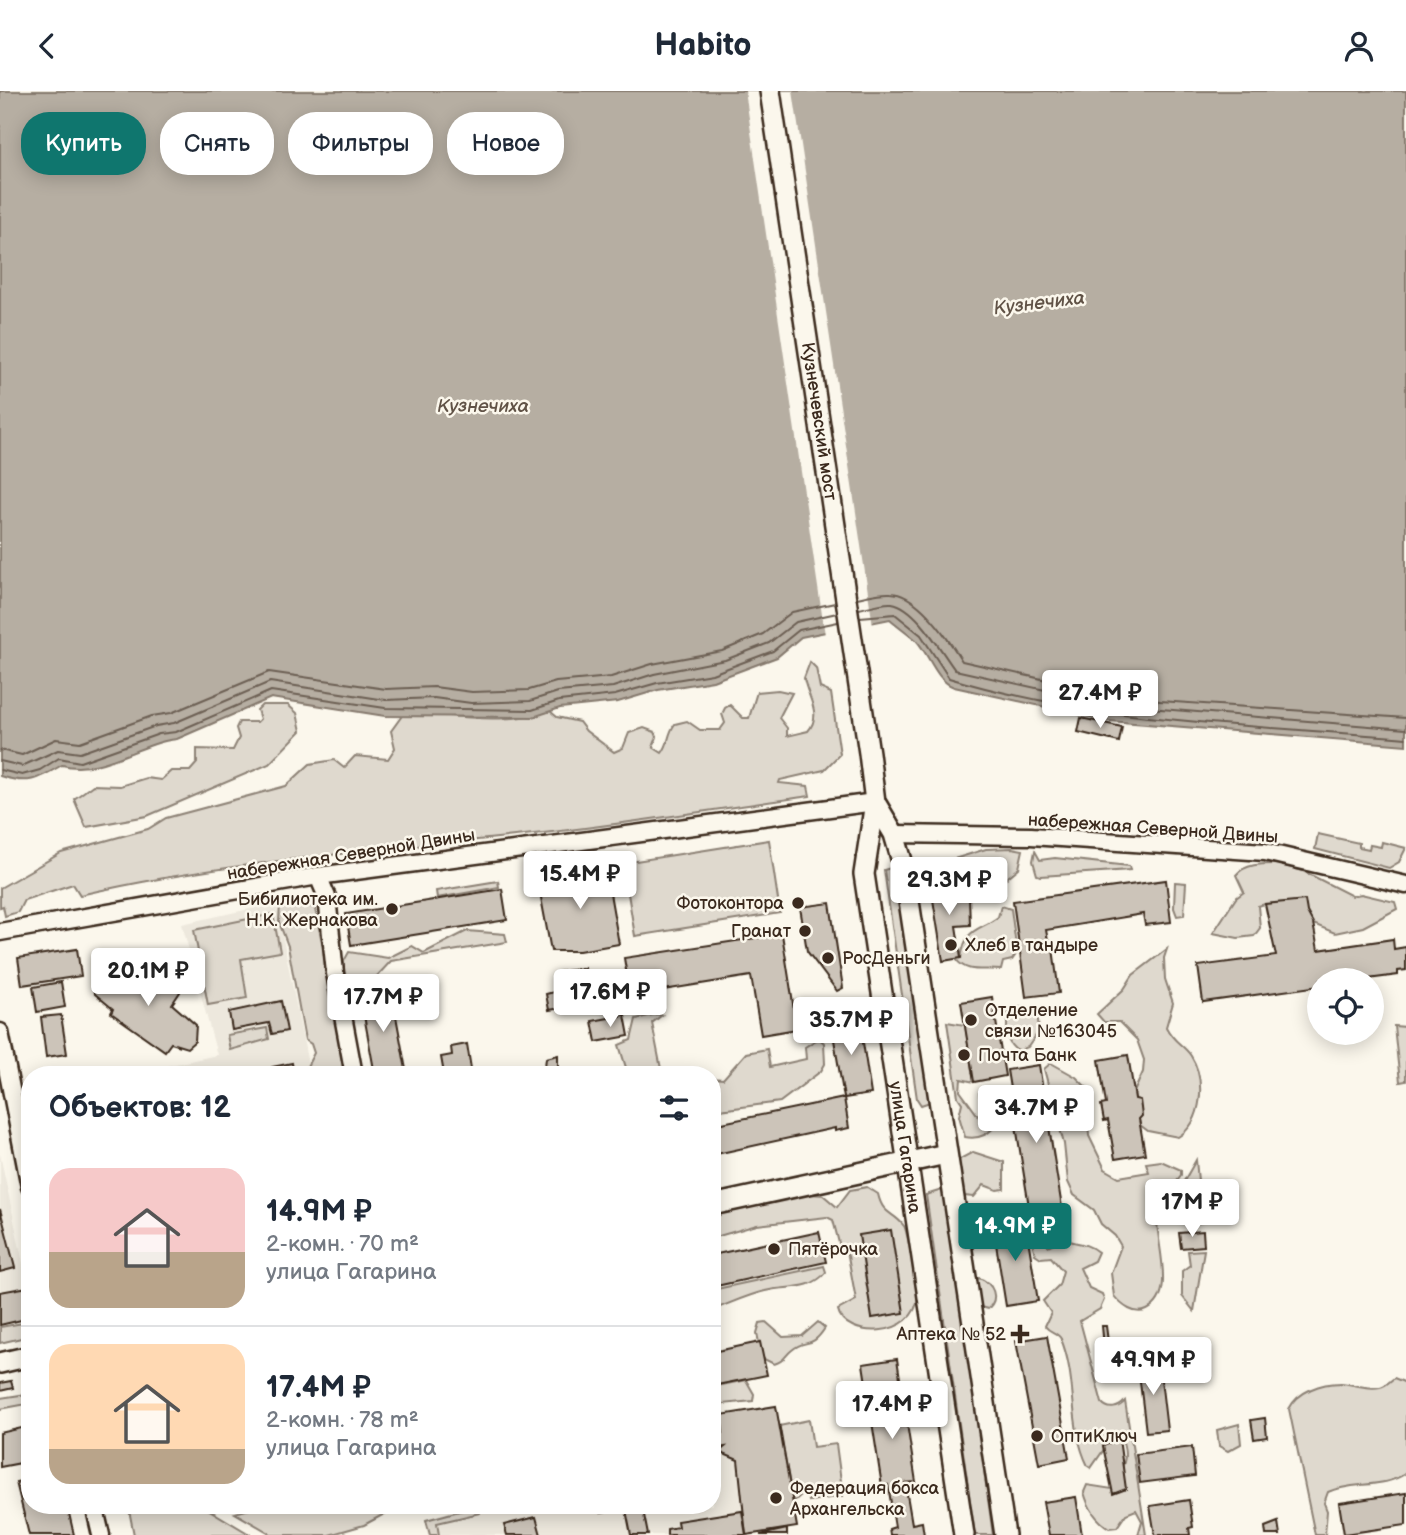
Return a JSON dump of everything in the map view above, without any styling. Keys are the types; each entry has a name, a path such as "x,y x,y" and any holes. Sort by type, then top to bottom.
{"main road":[{"name":"Кузнечевский мост","path":"771,91 869,753"},
{"name":"улица Гагарина","path":"869,753 875,802 864,874 964,1535"},
{"name":"улица Гагарина","path":"875,802 894,834 904,868 1005,1535"},
{"path":"721,1203 946,1154"},
{"path":"0,1363 21,1358"}],"street":[{"name":"набережная Северной Двины","path":"0,932 318,876 875,802"},
{"name":"набережная Северной Двины","path":"894,834 1031,836 1265,852 1406,885"},
{"path":"318,876 327,897 335,973 352,1066"},
{"path":"0,1032 21,1140"},
{"path":"96,1514 101,1535"}],"shaded area":[{"path":"810,662 816,668 820,688 831,693 840,754 824,770 780,780 779,783 808,786 810,796 584,828 256,864 80,895 73,884 24,900 18,912 5,916 3,906 0,907 0,888 61,853 148,829 166,818 286,786 310,764 334,760 344,768 355,756 388,759 395,748 391,731 404,713 515,718 550,711 557,717 579,722 586,731 614,752 623,748 629,733 644,728 655,732 657,737 653,747 662,753 675,724 687,721 700,730 720,730 725,723 722,714 730,705 743,718 749,718 757,692 778,690 792,693 779,718 787,728 787,736 808,731 814,718 813,705 804,678"},
{"path":"262,705 288,705 297,713 301,731 269,764 147,816 86,827 74,799 93,785 120,786 146,778 161,780 171,771 190,771 197,763 197,749 233,750 239,738 236,728 239,722 257,722 260,719 257,710"},
{"path":"1318,834 1359,843 1359,847 1369,849 1370,845 1381,847 1382,842 1406,848 1399,862 1389,868 1315,849"},
{"path":"769,840 780,913 635,936 623,863"},
{"path":"986,849 1023,850 1019,868 992,890 953,898 949,865 954,865 954,859"},
{"path":"1035,851 1040,860 1055,858 1129,866 1130,870 1041,876 1037,875 1033,861"},
{"path":"1278,864 1303,871 1352,896 1361,894 1395,902 1397,909 1363,927 1335,933 1265,904 1258,906 1260,928 1254,936 1238,938 1213,933 1236,898 1244,892 1236,875 1250,866"},
{"path":"894,867 930,1102 921,1105 917,1099 884,870"},
{"path":"498,881 499,887 437,898 436,891"},
{"path":"1175,882 1186,883 1184,915 1177,916 1174,908"},
{"path":"280,902 308,905 315,909 348,1066 307,1066 314,1053 311,1044 305,1040 288,946 279,922"},
{"path":"276,903 308,1066 166,1066 217,1055 182,924"},
{"path":"1001,906 1011,909 1017,953 1012,960 1003,962 1001,970 970,969 960,964 956,959 961,958 966,940 974,931 998,917"},
{"path":"273,914 280,952 241,959 247,998 208,1005 194,930"},
{"path":"467,931 505,934 507,942 391,961 366,988 344,974 344,961 349,952 388,958 412,946 424,953"},
{"path":"1167,949 1164,958 1165,979 1173,1003 1166,1027 1191,1056 1196,1066 1200,1088 1193,1121 1178,1137 1148,1131 1140,1125 1134,1092 1143,1072 1144,1060 1137,1040 1119,1022 1104,1022 1097,1014 1124,989 1133,975"},
{"path":"1018,1007 1037,1010 1039,1031 1028,1047 1018,1051 1008,1039 1007,1013"},
{"path":"662,1015 652,1023 660,1066 626,1066 619,1045 631,1040 636,1019"},
{"path":"947,1022 965,1025 974,1082 961,1079 960,1091 979,1117 983,1109 979,1093 982,1090 991,1090 997,1098 999,1115 996,1123 984,1135 975,1138 965,1137 959,1116 962,1103 958,1097"},
{"path":"1394,1026 1406,1027 1406,1081 1400,1082"},
{"path":"267,1028 269,1039 230,1050 227,1035"},
{"path":"819,1038 824,1043 825,1064 821,1071 780,1102 721,1110 721,1079 746,1053 767,1049 770,1067 806,1059 805,1047"},
{"path":"1051,1063 1076,1077 1086,1087 1089,1136 1105,1169 1119,1177 1149,1172 1146,1163 1161,1161 1181,1170 1181,1175 1158,1206 1162,1291 1157,1302 1142,1312 1129,1309 1114,1296 1111,1273 1121,1246 1115,1236 1101,1224 1094,1210 1074,1195 1068,1182 1064,1144 1044,1069"},
{"path":"973,1152 1004,1162 1004,1189 997,1190 984,1185 974,1197 964,1196 958,1160"},
{"path":"0,1154 21,1254 21,1288 0,1292"},
{"path":"1196,1160 1202,1222 1186,1225 1182,1210 1174,1210 1176,1195"},
{"path":"867,1187 878,1194 886,1210 904,1226 918,1295 914,1310 906,1320 893,1327 865,1330 843,1320 838,1310 856,1300 848,1256 840,1247 833,1220 827,1217 757,1225 721,1235 721,1214 777,1199 811,1194 823,1195 837,1207 850,1190"},
{"path":"942,1190 946,1194 993,1535 975,1535 926,1195"},
{"path":"968,1218 983,1222 983,1238 973,1246"},
{"path":"1030,1235 1044,1239 1048,1246 1062,1239 1085,1245 1098,1252 1094,1261 1080,1268 1089,1288 1102,1294 1104,1300 1100,1309 1080,1321 1102,1403 1114,1408 1125,1401 1146,1535 1138,1535 1142,1521 1136,1510 1126,1514 1117,1527 1109,1528 1096,1517 1086,1498 1084,1492 1087,1485 1112,1489 1124,1462 1125,1449 1119,1432 1116,1432 1091,1468 1088,1466 1078,1435 1066,1355 1060,1337 1045,1326 1051,1313 1043,1301 1059,1285 1063,1271 1051,1257 1041,1258 1035,1254"},
{"path":"1204,1250 1194,1311 1182,1296 1182,1271 1190,1265 1188,1251"},
{"path":"824,1266 826,1272 813,1283 773,1289 721,1307 721,1288"},
{"path":"979,1278 988,1283 993,1291 994,1300 988,1309 980,1307 975,1280"},
{"path":"766,1322 783,1337 802,1336 818,1322 825,1328 816,1339 797,1347 774,1364 762,1358 757,1333 760,1323"},
{"path":"21,1323 21,1338 0,1343 0,1327"},
{"path":"1394,1378 1406,1383 1406,1473 1388,1481 1328,1492 1324,1503 1327,1511 1325,1535 1315,1535 1289,1409 1298,1397 1318,1386 1341,1383 1375,1388 1384,1386"},
{"path":"746,1380 754,1394 753,1401 721,1404 721,1385"},
{"path":"21,1395 21,1405 0,1409 0,1398"},
{"path":"809,1420 813,1447 836,1444 843,1496 809,1501 807,1490 793,1502 779,1426"},
{"path":"1239,1424 1241,1444 1228,1451 1219,1446 1217,1430"},
{"path":"721,1454 738,1460 746,1535 428,1535 425,1519 442,1514 721,1514"},
{"path":"130,1514 216,1514 251,1535 134,1535"},
{"path":"237,1514 384,1514 364,1525 329,1535 273,1535"},
{"path":"448,1514 476,1514 437,1523 439,1535 430,1535 426,1520"}],"water":[{"name":"Кузнечиха","path":"0,91 1406,91 1406,745 1109,721 954,687 937,673 916,640 890,619 801,637 777,657 713,681 658,690 618,702 560,708 533,717 385,716 271,698 177,739 148,746 106,762 77,767 62,765 39,777 25,780 0,776"}],"pier":[{"path":"745,91 793,91 873,626 825,635"}],"building":[{"path":"1081,718 1122,727 1119,742 1078,732"},
{"path":"605,865 619,944 579,951 551,951 539,887 566,883 560,874 566,871"},
{"path":"951,880 953,898 969,896 970,925 956,926 961,958 943,961 930,881"},
{"path":"1166,880 1171,922 1145,925 1143,914 1046,930 1048,941 1052,941 1059,993 1026,997 1013,901"},
{"path":"502,889 507,920 351,945 346,914"},
{"path":"1305,900 1318,950 1393,939 1394,949 1406,947 1406,970 1398,971 1398,975 1384,977 1384,968 1307,968 1307,988 1203,1002 1198,966 1276,956 1265,904"},
{"path":"830,903 843,988 837,991 807,951 800,907"},
{"path":"782,934 797,1029 761,1035 751,976 657,991 659,1001 632,1006 624,958"},
{"path":"77,949 81,976 22,985 18,958"},
{"path":"152,965 179,986 180,992 172,1004 196,1025 195,1041 187,1048 171,1043 165,1051 111,1013 113,1009 95,994 94,982 104,973 113,974 129,985 133,979 139,983"},
{"path":"585,968 586,981 558,983 558,972"},
{"path":"61,982 65,1007 37,1012 33,987"},
{"path":"589,988 592,1002 575,1003 575,991"},
{"path":"391,990 405,1066 373,1066 360,994"},
{"path":"558,991 562,1008 549,1010 546,994"},
{"path":"992,997 1005,1076 974,1082 961,1002"},
{"path":"281,1001 287,1031 272,1034 269,1023 232,1030 229,1012"},
{"path":"61,1015 67,1054 46,1057 41,1017"},
{"path":"625,1015 629,1036 596,1042 592,1021"},
{"path":"859,1017 871,1094 844,1098 831,1022"},
{"path":"467,1044 471,1066 443,1066 441,1057 452,1055 451,1047"},
{"path":"558,1055 558,1066 545,1066 546,1058"},
{"path":"1128,1055 1135,1099 1140,1100 1142,1116 1139,1119 1145,1154 1115,1159 1108,1120 1104,1121 1101,1105 1106,1104 1099,1060"},
{"path":"1039,1065 1064,1220 1032,1225 1007,1070"},
{"path":"844,1098 849,1128 835,1131 835,1128 721,1153 721,1123"},
{"path":"0,1209 15,1268 0,1272"},
{"path":"1025,1220 1038,1301 1006,1306 993,1225"},
{"path":"891,1230 904,1313 872,1318 859,1235"},
{"path":"1203,1231 1204,1246 1181,1248 1179,1233"},
{"path":"819,1232 826,1262 721,1285 721,1253"},
{"path":"21,1288 21,1320 0,1325 0,1292"},
{"path":"1102,1326 1106,1326 1110,1357 1105,1357"},
{"path":"1047,1336 1069,1458 1039,1464 1016,1341"},
{"path":"760,1342 767,1375 721,1384 721,1350"},
{"path":"897,1359 916,1482 905,1483 912,1524 922,1522 924,1535 890,1535 889,1529 895,1527 888,1485 882,1486 863,1364"},
{"path":"1159,1362 1167,1430 1146,1432 1138,1365"},
{"path":"11,1381 13,1388 0,1391 0,1383"},
{"path":"776,1406 797,1527 746,1535 738,1460 721,1453 725,1447 721,1448 721,1415"},
{"path":"1265,1418 1267,1437 1254,1439 1251,1420"},
{"path":"21,1428 21,1463 0,1467 0,1433"},
{"path":"1119,1439 1126,1489 1113,1494 1103,1446"},
{"path":"1192,1447 1195,1476 1140,1483 1136,1454"},
{"path":"21,1481 21,1502 16,1482"},
{"path":"1406,1493 1406,1525 1344,1534 1339,1503"},
{"path":"1076,1497 1082,1535 1049,1535 1043,1502"},
{"path":"1189,1500 1193,1527 1189,1528 1190,1535 1155,1535 1150,1506"},
{"path":"742,1511 746,1535 667,1535 667,1529 678,1527 677,1521"},
{"path":"24,1514 69,1514 74,1535 29,1535"},
{"path":"627,1514 644,1514 648,1535 631,1535"},
{"path":"536,1517 541,1535 507,1535 504,1525"},
{"path":"1278,1522 1280,1535 1266,1535 1265,1527"},
{"path":"787,1529 787,1535 760,1535"}],"place":[{"name":"Фотоконтора","path":"798,903"},
{"name":"Бибилиотека им. Н.К. Жернакова","path":"392,909"},
{"name":"Гранат","path":"805,931"},
{"name":"Хлеб в тандыре","path":"951,945"},
{"name":"РосДеньги","path":"828,958"},
{"name":"Отделение связи №163045","path":"971,1020"},
{"name":"Почта Банк","path":"964,1055"},
{"name":"Пятёрочка","path":"774,1249"},
{"name":"Аптека № 52","path":"1020,1334"},
{"name":"ОптиКлюч","path":"1037,1436"},
{"name":"Федерация бокса Архангельска","path":"776,1498"}]}
